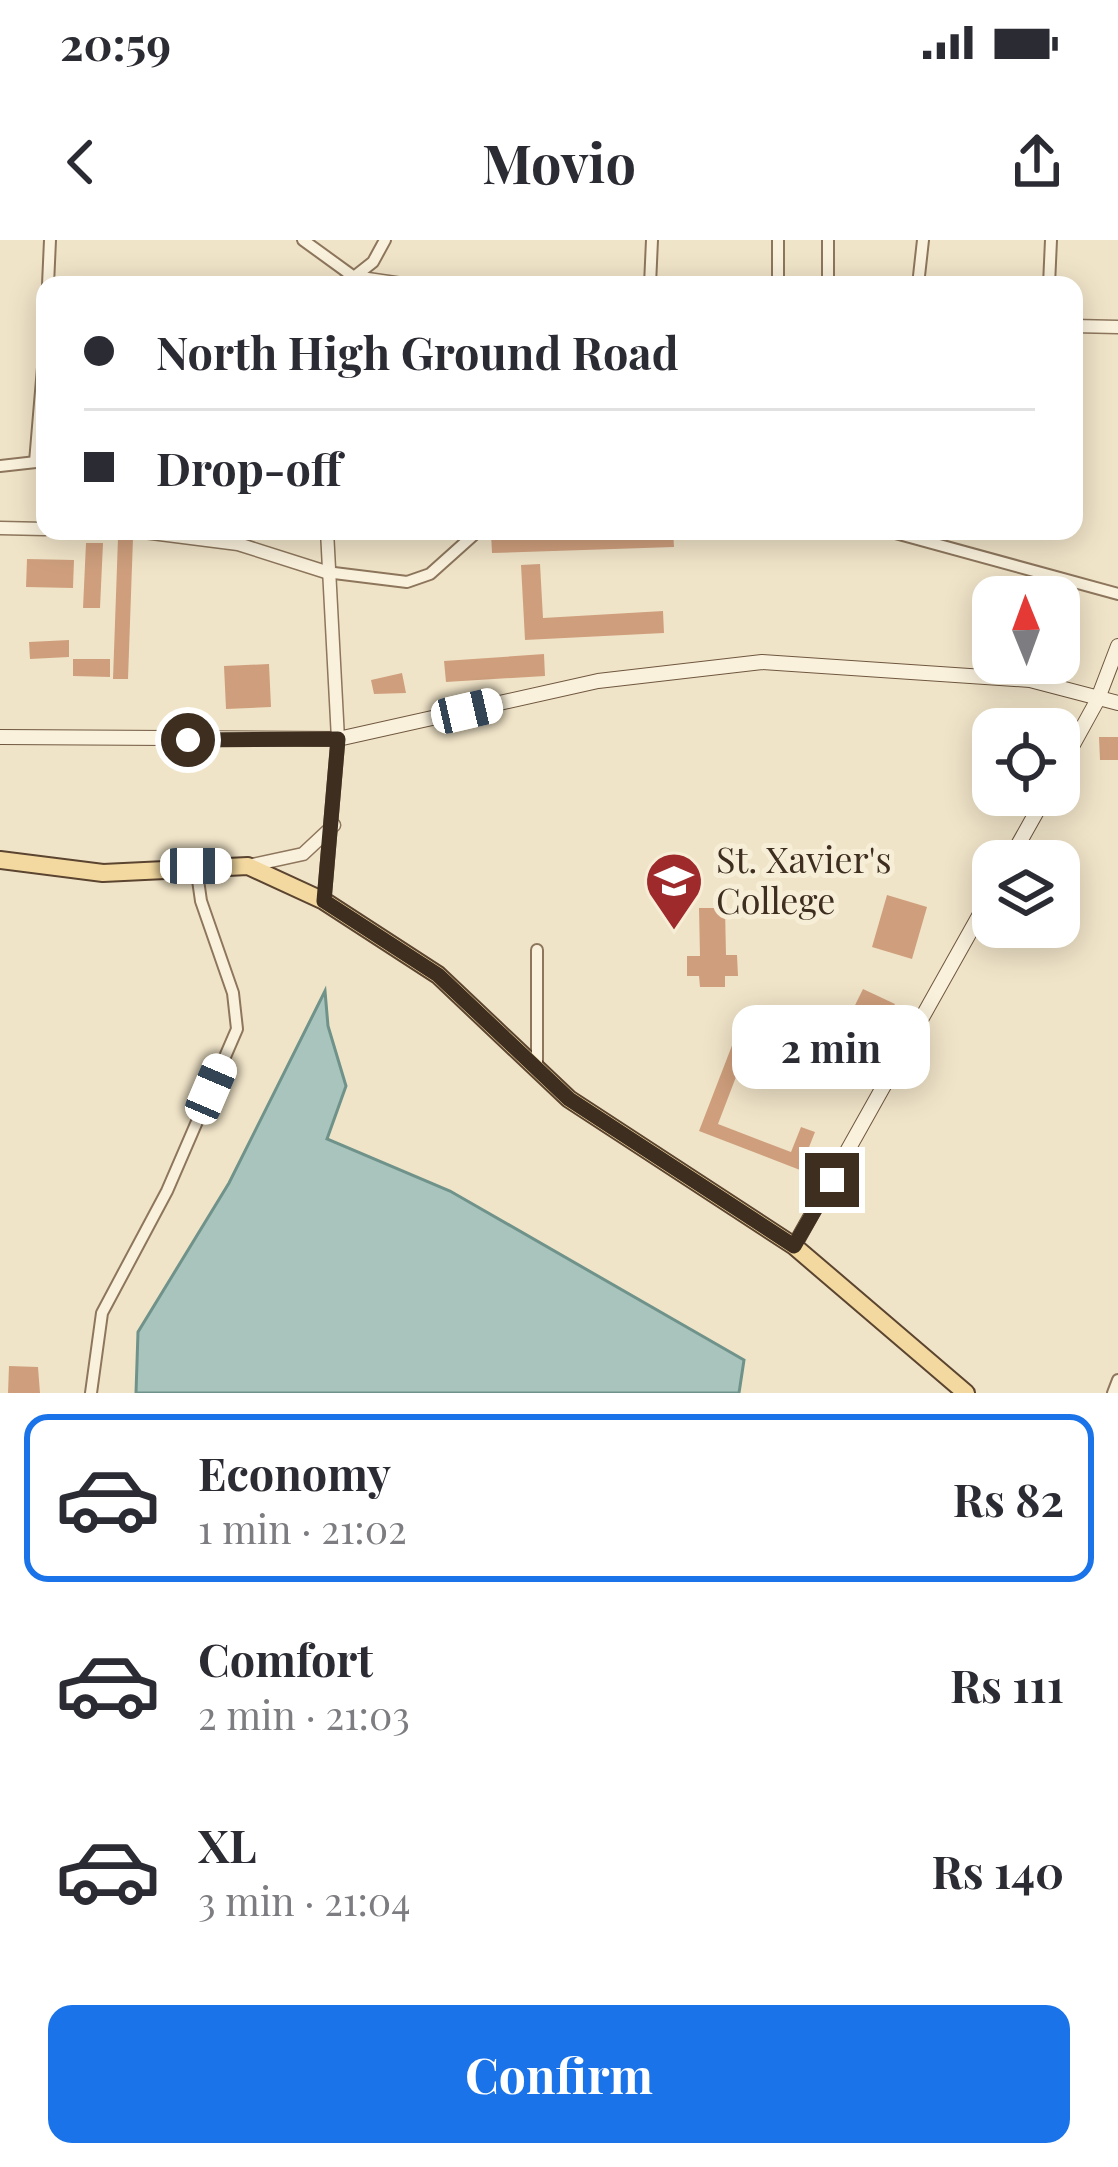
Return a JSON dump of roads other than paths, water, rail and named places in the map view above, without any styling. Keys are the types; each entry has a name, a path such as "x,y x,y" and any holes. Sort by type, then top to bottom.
{"main road":[{"path":"1080,732 1118,646"},
{"path":"0,737 338,739 598,681 709,664 940,670 1030,680 1118,703"},
{"path":"0,860 103,873 248,866 324,901 438,975 569,1099 794,1246 966,1393"},
{"path":"794,1246 972,928"}],"street":[{"path":"48,276 50,240"},
{"path":"303,240 353,276"},
{"path":"355,276 373,262 385,240"},
{"path":"650,276 652,240"},
{"path":"778,240 778,276"},
{"path":"827,276 828,240"},
{"path":"919,276 923,240"},
{"path":"1049,276 1051,240"},
{"path":"1083,326 1118,327"},
{"path":"0,466 36,462"},
{"path":"0,528 36,529"},
{"path":"207,540 238,544 326,572 407,582 430,574 468,540"},
{"path":"324,901 338,739 327,540"},
{"path":"921,540 1118,593"},
{"path":"248,866 303,854 334,824"},
{"path":"91,1393 102,1313 167,1191 237,1029 233,993 201,901 196,866"},
{"path":"536,1070 537,950"},
{"path":"1112,1393 1118,1380"}],"water":[{"path":"325,991 328,1026 346,1086 327,1139 450,1191 744,1360 739,1393 136,1393 138,1332 229,1183"}],"place":[{"name":"St. Xavier's College","path":"674,932"}]}
